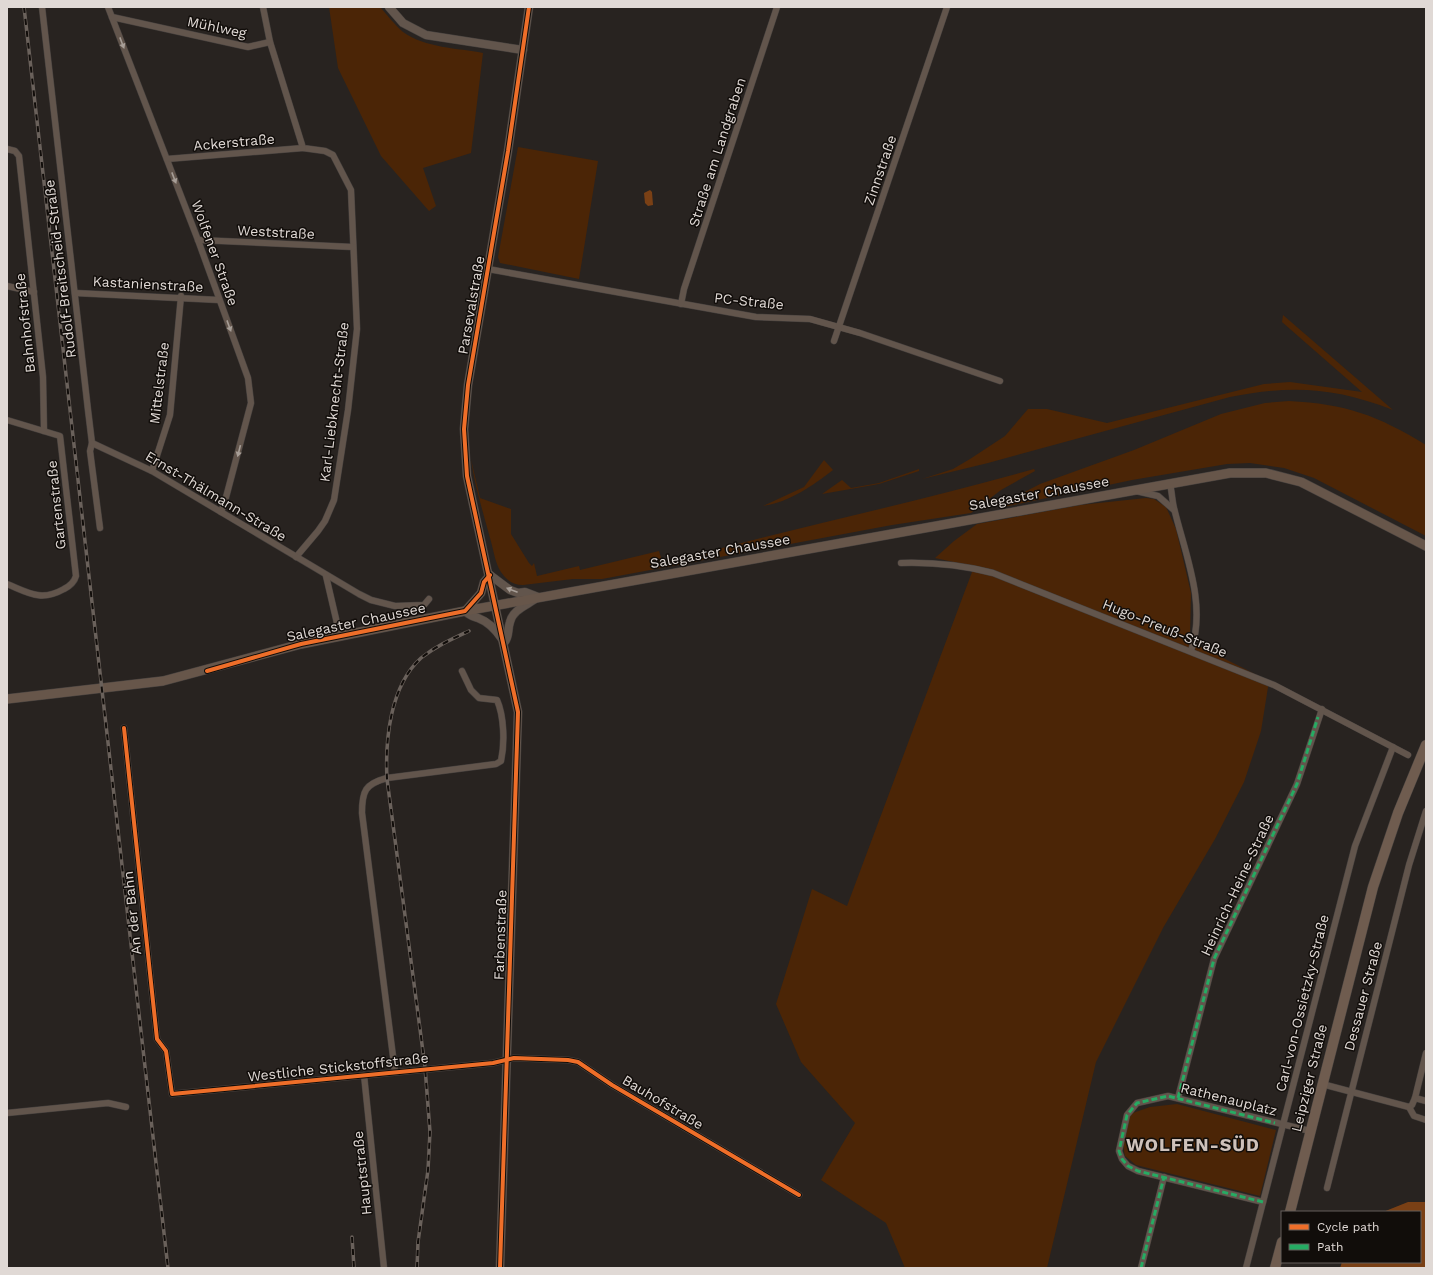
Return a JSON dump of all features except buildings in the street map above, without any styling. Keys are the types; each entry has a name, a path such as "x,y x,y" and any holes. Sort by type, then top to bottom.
{"main road":[{"name":"Salegaster Chaussee","path":"7,699 163,681 302,644 464,611 1063,502 1136,491 1240,472 1266,473 1281,476 1320,490 1426,546"},
{"name":"Leipziger Straße","path":"1290,1211 1373,887 1388,838 1426,745"},
{"path":"1275,1268 1281,1246"}],"street":[{"name":"Rudolf-Breitscheid-Straße","path":"42,7 92,443 90,451 100,528"},
{"name":"Wolfener Straße","path":"108,7 198,240 248,378 251,403 226,501 221,512"},
{"path":"263,7 270,42 303,148"},
{"path":"388,7 403,23 426,35 523,50"},
{"name":"Parsevalstraße","path":"496,605 467,476 464,438 466,400 529,7"},
{"name":"Straße am Landgraben","path":"681,304 684,289 777,7"},
{"name":"Zinnstraße","path":"834,341 947,7"},
{"name":"Mühlweg","path":"112,17 248,47 270,42"},
{"name":"Ackerstraße","path":"167,159 303,148"},
{"name":"Karl-Liebknecht-Straße","path":"296,557 325,521 336,491 348,410 357,329 351,190 333,155 325,151 303,148"},
{"name":"Bahnhofstraße","path":"7,149 15,151 19,156 44,390 44,431"},
{"name":"Weststraße","path":"198,240 353,247"},
{"name":"PC-Straße","path":"488,269 756,317 810,319 839,326 1000,381"},
{"path":"7,286 34,292"},
{"name":"Kastanienstraße","path":"75,293 181,296 219,300"},
{"name":"Mittelstraße","path":"152,471 170,415 181,296"},
{"path":"7,420 44,431"},
{"name":"Gartenstraße","path":"7,584 41,596 54,594 70,586 76,576 60,436 44,431"},
{"name":"Ernst-Thälmann-Straße","path":"92,443 152,471 326,576 359,594 383,604 409,606 424,605 429,599"},
{"path":"1170,484 1175,512 1191,570 1195,596 1196,627 1191,651"},
{"path":"1136,491 1163,499 1175,512"},
{"name":"Hugo-Preuß-Straße","path":"900,563 937,562 964,566 993,573 1274,684 1322,708 1408,755"},
{"path":"490,575 510,590 518,593 525,592 538,597 514,614 510,621 509,637 504,643 493,627 478,618 470,617 464,611 480,593 484,582 490,575"},
{"path":"326,576 340,636"},
{"name":"Farbenstraße","path":"496,605 518,712 500,1268"},
{"path":"395,1072 362,813 362,796 369,786 377,780 496,764 501,761 503,753 501,708 497,700 479,698 471,690 462,671"},
{"name":"Heinrich-Heine-Straße","path":"1178,1098 1214,959 1297,784 1322,708"},
{"name":"An der Bahn","path":"124,728 157,1040 166,1052 172,1094"},
{"name":"Carl-von-Ossietzky-Straße","path":"1246,1268 1355,846 1393,747"},
{"name":"Dessauer Straße","path":"1327,1188 1409,865 1426,811"},
{"path":"1409,1107 1412,1105 1415,1098 1426,1054"},
{"name":"Westliche Stickstoffstraße","path":"172,1094 493,1063 506,1059"},
{"name":"Bauhofstraße","path":"506,1059 556,1059 578,1062 606,1081 799,1195"},
{"name":"Hauptstraße","path":"364,1075 384,1268"},
{"path":"1322,1084 1409,1107 1414,1116 1426,1120"},
{"name":"Rathenauplatz","path":"1263,1202 1138,1171 1128,1166 1122,1160 1119,1151 1120,1138 1127,1115 1138,1103 1168,1096 1310,1131"},
{"path":"1415,1098 1426,1101"},
{"path":"7,1113 108,1103 126,1108"},
{"path":"1141,1268 1164,1177"}],"shaded area":[{"path":"329,7 380,7 403,32 412,37 442,47 483,53 471,153 423,168 436,206 429,211 381,156 338,68"},
{"path":"518,147 598,161 579,279 500,263 498,257"},
{"path":"650,190 652,192 653,205 648,206 645,203 644,193"},
{"path":"1283,315 1393,410 1372,402 1312,390 1252,393 1230,397 988,463 922,479 953,469 1005,436 1028,409 1047,409 1107,423 1264,384 1290,382 1362,392 1282,322"},
{"path":"1289,401 1328,405 1360,413 1392,426 1426,445 1426,536 1314,478 1284,468 1250,463 1227,464 1132,480 999,508 1009,500 1040,484 1134,450 1221,414 1265,403"},
{"path":"471,459 480,498 511,509 511,534 529,563 532,566 534,563 537,576 579,566 580,570 659,551 663,564 756,539 942,494 1034,469 1035,471 1001,490 971,513 892,525 602,579 573,579 523,585 515,584 510,581 504,576 499,568 479,499"},
{"path":"824,460 833,470 809,487 791,497 763,506 804,487"},
{"path":"919,469 919,471 879,484 822,494 842,480 851,488 879,483"},
{"path":"1146,498 1154,499 1166,507 1176,529 1191,593 1190,636 1183,638 1269,681 1261,731 1244,782 1215,839 1163,928 1096,1062 1047,1268 905,1268 886,1223 821,1180 855,1123 801,1062 776,1004 812,889 847,906 972,572 971,566 935,558 954,541 977,524 1080,505"},
{"path":"1177,1104 1276,1130 1260,1196 1136,1165 1125,1156 1123,1145 1130,1114 1150,1107"},
{"path":"1408,1202 1426,1202 1426,1268 1340,1268 1342,1263 1421,1263 1421,1211 1386,1211"}],"railway":[{"path":"24,7 168,1268"},
{"path":"417,1268 418,1242 428,1170 430,1132 425,1067 387,779 387,748 396,698 402,683 411,670 421,658 432,650 469,631"},
{"path":"352,1237 354,1268"}],"marked path":[{"path":"1178,1098 1214,959 1297,784 1318,717"},
{"path":"1263,1202 1138,1171 1128,1166 1122,1159 1119,1151 1127,1115 1137,1103 1168,1096 1275,1123"},
{"path":"1141,1268 1164,1177"}],"cycle path":[{"path":"500,1268 518,712 467,476 464,429 468,385 508,151 529,7"},
{"path":"207,671 301,644 465,611 481,593 484,582 490,575"},
{"path":"124,728 157,1039 166,1051 172,1094 493,1063 514,1058 568,1060 578,1062 612,1085 799,1195"}],"district":[{"name":"WOLFEN-SÜD","path":"1193,1145"}]}
